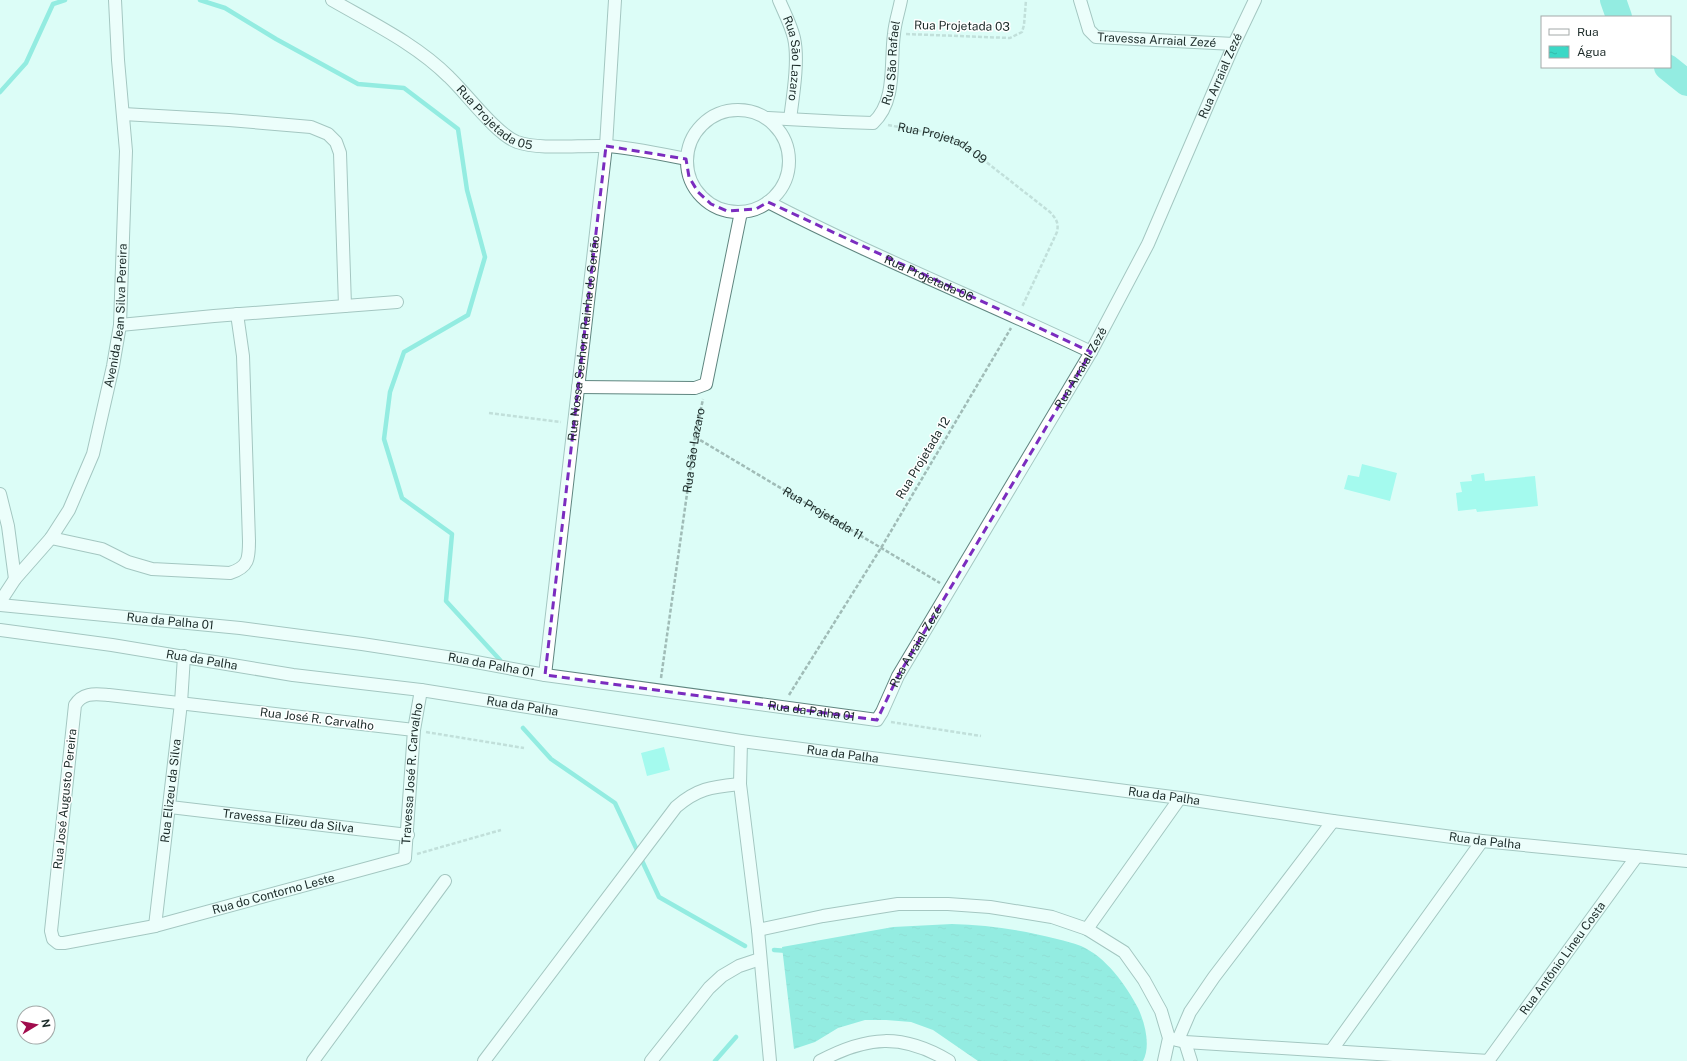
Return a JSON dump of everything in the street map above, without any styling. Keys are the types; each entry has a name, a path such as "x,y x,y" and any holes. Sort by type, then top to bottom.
{"street":[{"name":"Avenida Jean Silva Pereira","path":"0,602 15,579 51,538 70,510 93,454 114,366 120,325 126,151 118,60 115,0"},
{"name":"Rua Projetada 05","path":"332,0 413,48 449,76 468,98 498,128 516,141 538,145 606,146 686,159"},
{"name":"Rua Nossa Senhora Rainha do Sertão","path":"544,675 606,146 615,0"},
{"name":"Rua São Lazaro","path":"779,0 791,26 794,40 794,83 790,119"},
{"name":"Rua São Rafael","path":"873,122 881,115 888,95 894,34 901,0"},
{"name":"Travessa Arraial Zezé","path":"1080,0 1089,30 1096,37 1234,44"},
{"name":"Rua Arraial Zezé","path":"877,720 898,676 1091,352 1148,244 1234,44 1255,0"},
{"path":"768,118 777,128 784,140 788,153 789,167 785,181 778,192 768,202 756,209 741,212 727,211 710,204 698,192 689,177 686,159 689,145 696,132 706,121 719,113 733,110 745,110 768,118 873,122"},
{"path":"123,114 229,120 311,127 328,134 336,142 340,153 346,306"},
{"name":"Rua Projetada 06","path":"768,202 845,240 1091,352"},
{"path":"578,387 695,388 706,384 741,212"},
{"path":"120,325 237,314 397,302"},
{"path":"51,538 102,549 128,562 152,569 230,573 238,570 244,565 248,559 248,504 243,356 237,314"},
{"path":"0,494 8,526 15,579"},
{"name":"Rua da Palha 01","path":"0,605 240,628 460,659 544,675 877,720"},
{"name":"Rua da Palha","path":"0,630 112,644 293,674 421,690 741,741 1180,798 1333,821 1482,841 1687,861"},
{"name":"Rua Elizeu da Silva","path":"155,926 170,806 181,703 184,656"},
{"name":"Travessa José R. Carvalho","path":"405,858 408,835 414,730 421,690"},
{"name":"Rua José Augusto Pereira","path":"50,931 74,705 83,696 92,694 109,695"},
{"name":"Rua José R. Carvalho","path":"109,695 414,730"},
{"path":"741,741 740,784 758,930 770,1061"},
{"path":"484,1061 676,807 690,796 708,788 740,784"},
{"path":"1087,929 1180,798"},
{"name":"Travessa Elizeu da Silva","path":"170,806 408,835"},
{"path":"1164,1061 1178,1040 1190,1012 1214,977 1333,821"},
{"path":"1331,1051 1482,841"},
{"name":"Rua Antônio Lineu Costa","path":"1489,1061 1637,856"},
{"name":"Rua do Contorno Leste","path":"50,931 53,939 58,943 64,943 155,926 405,858"},
{"path":"313,1061 445,881"},
{"path":"758,930 822,916 898,904 948,904 990,907 1052,917 1087,929 1124,952 1144,980 1191,1061"},
{"path":"651,1061 709,988 739,966 760,959"},
{"path":"1178,1040 1431,1059 1489,1061"},
{"path":"820,1061 845,1048 862,1043 888,1041 917,1046 949,1061"}],"path":[{"name":"Rua Projetada 03","path":"894,34 1010,38 1022,32 1026,0"},
{"name":"Rua Projetada 09","path":"873,122 936,134 962,143 1050,212"},
{"name":"Rua Projetada 12","path":"781,707 881,548 1017,317 1057,232 1059,225 1057,219 1050,212"},
{"name":"Rua São Lazaro","path":"659,691 695,437 706,384"},
{"path":"489,413 573,424"},
{"name":"Rua Projetada 11","path":"695,437 951,589"},
{"path":"877,720 981,736"},
{"path":"414,730 524,748"},
{"path":"405,858 501,830"}],"highlighted area":[{"path":"606,146 686,159 689,177 698,192 711,204 727,211 756,209 768,202 1091,352 898,676 877,720 545,675"}],"water":[{"path":"952,924 1005,928 1031,933 1081,946 1099,957 1107,964 1128,990 1138,1008 1143,1020 1147,1042 1147,1048 1143,1061 978,1061 933,1030 911,1022 886,1020 865,1020 838,1028 815,1042 794,1049 782,947 893,927"}],"building":[{"path":"1362,464 1397,473 1390,501 1344,489 1348,475 1359,477"},
{"path":"1484,473 1485,481 1535,476 1538,506 1477,512 1476,509 1458,511 1456,493 1462,492 1460,482 1472,481 1471,475"},
{"path":"664,747 670,770 647,776 641,753"}],"waterway":[{"path":"0,92 26,63 53,4 65,0"},
{"path":"200,0 225,8 276,39 358,84 404,88 458,129 467,190 485,257 468,315 404,352 390,392 384,439 402,498 452,534 446,601 500,660"},
{"path":"1613,0 1619,16"},
{"path":"1668,68 1687,83"},
{"path":"523,728 551,759 615,803 659,897 745,946"},
{"path":"774,950 789,951"},
{"path":"715,1061 736,1037"}]}
